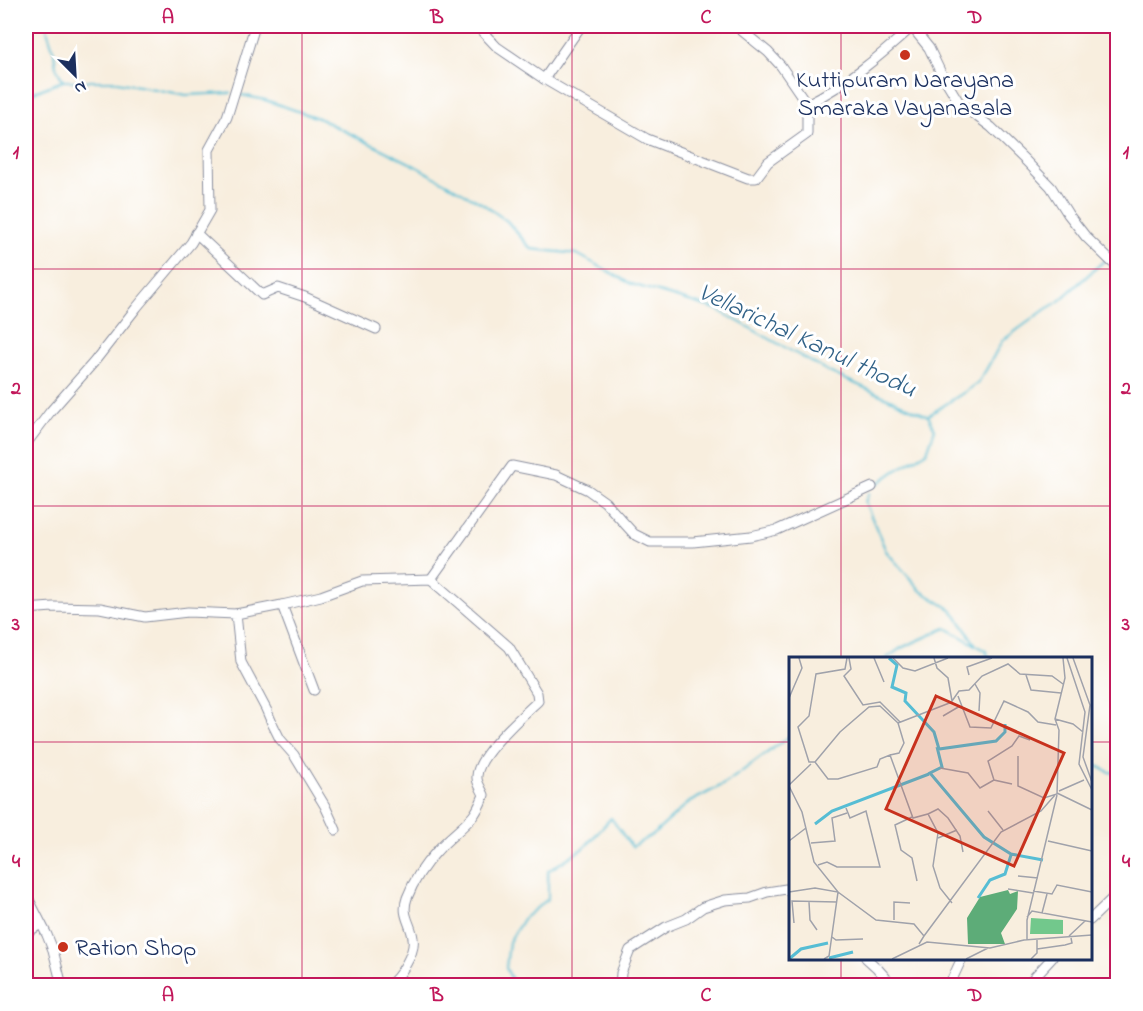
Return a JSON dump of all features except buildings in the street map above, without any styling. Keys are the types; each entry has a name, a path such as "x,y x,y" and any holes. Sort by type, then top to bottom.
{"street":[{"path":"26,444 191,243 210,210 209,150 227,117 255,26"},
{"path":"477,26 497,47 544,79 647,139 748,178 756,178 768,162 807,134 807,104 781,66 768,52 736,26"},
{"path":"544,79 580,26"},
{"path":"807,104 829,94 850,80 912,27 918,28 960,104 991,127 1051,187 1086,237 1114,265"},
{"path":"196,233 262,295 278,288 305,297 376,329"},
{"path":"430,579 512,466 556,475 588,490 605,502 634,534 650,542 693,542 751,536 777,530 872,487"},
{"path":"26,609 100,608 145,617 188,612 236,614 321,596 362,581 430,579 509,647 537,693 538,701 500,737 478,768 477,779 484,795 474,814 436,852 410,891 405,912 414,939 410,958 388,986"},
{"path":"282,605 314,690"},
{"path":"236,614 241,662 280,739 294,755 325,806 336,830"},
{"path":"620,986 621,973 630,950 666,927 686,919 703,907 725,900 750,898 767,891 786,889 789,891"},
{"path":"26,894 53,950 62,986"},
{"path":"1092,918 1118,894"},
{"path":"26,933 41,924"},
{"path":"868,960 893,986"},
{"path":"949,986 961,960"},
{"path":"1026,986 1050,960"}],"waterway":[{"path":"48,26 56,67 63,81"},
{"name":"Vellarichal Kanul thodu","path":"26,95 63,81 112,81 186,95 231,93"},
{"name":"Vellarichal Kanul thodu","path":"237,94 265,100 318,118 410,163 483,204 507,221 531,249 577,254 631,284 716,309 829,372 928,416 935,429 927,452 874,486"},
{"path":"1111,255 1118,249"},
{"path":"929,415 977,384 1002,341 1058,302 1106,259"},
{"name":"Vellarichal Kanul thodu","path":"869,493 865,502 886,551 921,591 952,610 976,645"},
{"path":"888,657 901,648 946,628 986,651 989,657"},
{"path":"515,986 506,968 509,942 523,919 548,899 548,871 585,847 611,818 632,847 655,833 688,803 726,783 789,737"},
{"path":"1092,763 1109,772 1118,773"}],"place":[{"name":"Kuttipuram Narayana Smaraka Vayanasala","path":"905,55"},
{"name":"Ration Shop","path":"63,947"}]}
